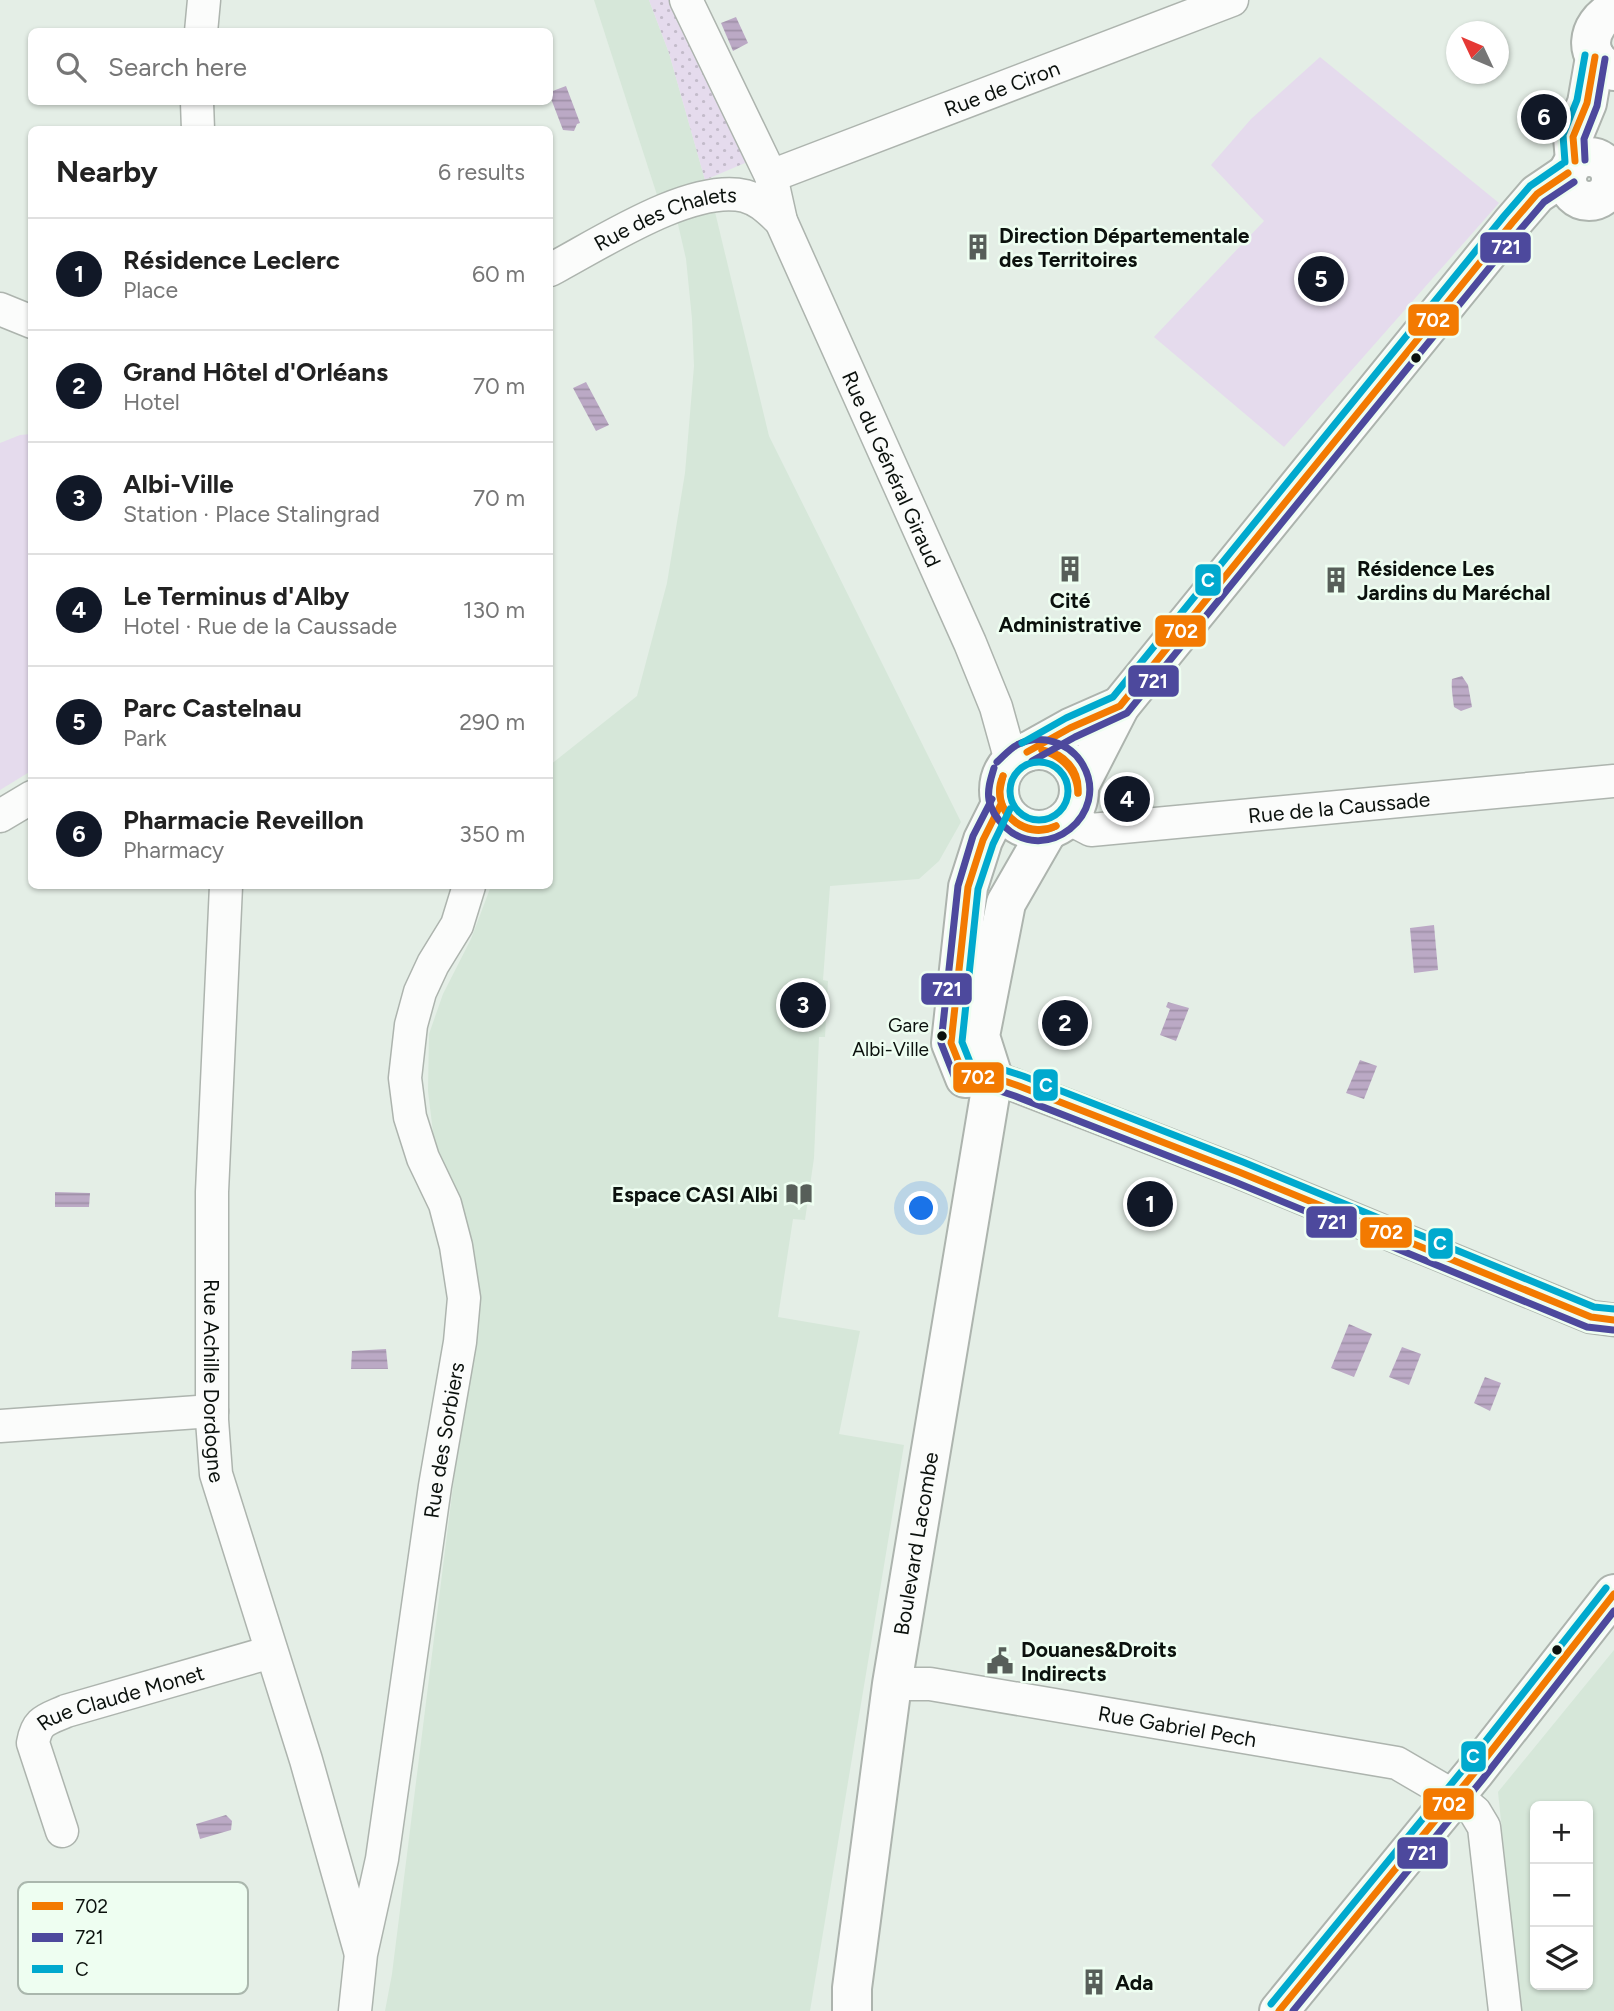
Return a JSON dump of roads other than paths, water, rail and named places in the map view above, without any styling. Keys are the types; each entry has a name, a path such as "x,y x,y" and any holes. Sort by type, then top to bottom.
{"main road":[{"path":"1001,804 983,840 968,887 951,1043 965,1078 993,1077 980,1036 1006,903 1065,811 1120,706 1536,194 1598,181 1573,137 1587,103 1605,24"},
{"path":"1065,811 1025,828 1006,815 999,793 1000,781 1019,756 1070,728 1120,706"},
{"path":"1019,756 1039,750 1061,756 1070,764 1065,811"},
{"name":"Boulevard Lacombe","path":"852,2011 852,1988 892,1684 993,1077"},
{"path":"1279,2011 1454,1797 1614,1594"}],"street":[{"path":"201,28 204,0"},
{"name":"Rue du Général Giraud","path":"686,0 771,176 781,221 1019,756"},
{"name":"Rue de Ciron","path":"771,176 1232,0"},
{"path":"197,105 198,126"},
{"name":"Rue des Chalets","path":"553,268 650,218 695,199 718,195 746,197 763,205 781,221"},
{"path":"0,309 28,320"},
{"name":"Rue de la Caussade","path":"1065,811 1091,830 1614,781"},
{"path":"0,816 28,799"},
{"name":"Rue Achille Dordogne","path":"226,889 212,1192 212,1411 216,1474 306,1760 361,1954"},
{"name":"Rue des Sorbiers","path":"355,2011 361,1954 382,1859 435,1486 460,1342 464,1298 456,1246 445,1204 423,1158 410,1117 405,1078 411,1025 420,992 433,964 457,925 468,889"},
{"path":"993,1077 1239,1172 1591,1317 1614,1320"},
{"path":"0,1426 212,1411"},
{"name":"Rue Claude Monet","path":"62,1831 33,1744 35,1732 42,1721 65,1711 271,1652"},
{"name":"Rue Gabriel Pech","path":"892,1684 930,1684 1397,1763 1475,1812 1484,1827 1505,2011"},
{"path":"334,1858 348,1867 363,1867 382,1859"}],"place":[{"name":"Pharmacie Reveillon","path":"1544,117"},
{"name":"Direction Départementale des Territoires","path":"978,247"},
{"name":"Parc Castelnau","path":"1321,279"},
{"name":"Cité Administrative","path":"1070,569"},
{"name":"Résidence Les Jardins du Maréchal","path":"1336,580"},
{"name":"Le Terminus d'Alby","path":"1127,799"},
{"name":"Albi-Ville","path":"803,1005"},
{"name":"Grand Hôtel d'Orléans","path":"1065,1023"},
{"name":"Gare Albi-Ville","path":"942,1036"},
{"name":"Espace CASI Albi","path":"799,1194"},
{"name":"Résidence Leclerc","path":"1150,1204"},
{"name":"Douanes&Droits Indirects","path":"1000,1661"},
{"name":"Ada","path":"1094,1982"}]}
